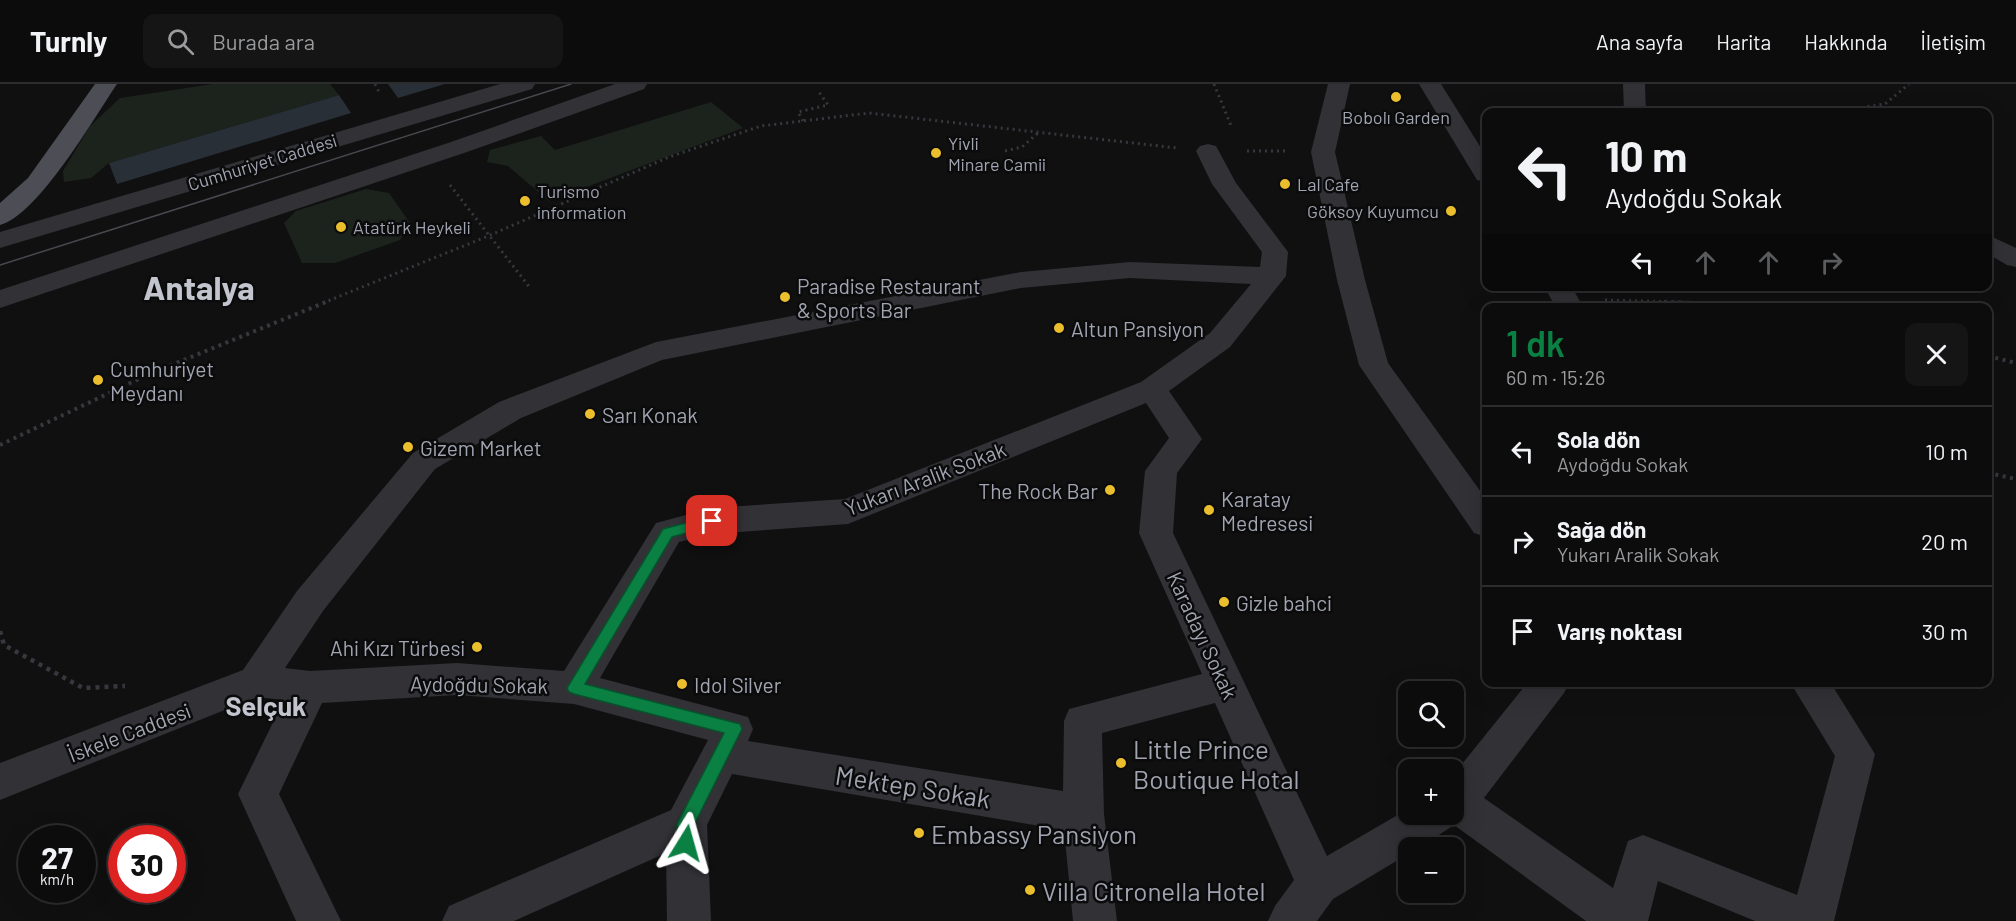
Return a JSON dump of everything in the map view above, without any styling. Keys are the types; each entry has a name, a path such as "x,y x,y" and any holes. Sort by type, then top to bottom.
{"main road":[{"path":"0,217 37,183 106,84"}],"street":[{"name":"Cumhuriyet Caddesi","path":"0,240 524,84"},
{"path":"0,299 429,157 636,84"},
{"path":"1339,84 1323,152 1351,280 1374,365 1482,518"},
{"path":"1430,84 1482,168"},
{"path":"1634,84 1635,108"},
{"path":"1458,129 1482,131"},
{"path":"256,681 310,601 424,460 510,410 656,352 1021,280 1130,270 1272,276 1275,252 1224,184 1208,151"},
{"path":"1992,245 2016,259"},
{"name":"Yukarı Aralik Sokak","path":"574,688 668,532 712,521 848,511 1152,389 1220,340 1272,276"},
{"name":"Karadayı Sokak","path":"1152,389 1186,439 1161,471 1156,533 1318,884"},
{"name":"Aydoğdu Sokak","path":"256,681 309,687 457,679 574,688 734,729 686,824"},
{"name":"İskele Caddesi","path":"0,782 256,681"},
{"path":"1095,921 1083,814 1083,721 1225,684"},
{"path":"309,687 258,794 319,921"},
{"path":"1464,791 1547,687"},
{"path":"1464,817 1625,921 1643,855 1810,921 1855,754 1812,687"},
{"name":"Mektep Sokak","path":"720,754 1083,814"},
{"path":"464,921 686,824 689,921"},
{"path":"1290,921 1318,884 1420,825"}],"path":[{"path":"375,84 399,121"},
{"path":"1214,84 1241,151"},
{"path":"1858,108 1885,104 1909,84"},
{"path":"803,121 798,112 828,105 819,92"},
{"path":"0,445 147,375 488,236 669,158 761,126 869,113 1208,151 1323,152"},
{"path":"1005,151 1022,147 1038,133"},
{"path":"429,157 531,290"},
{"path":"1564,298 1685,303"},
{"path":"1992,357 2016,363"},
{"path":"1992,474 2016,479"},
{"path":"0,632 4,645 83,688 129,686"}],"shaded area":[{"path":"213,84 330,84 339,95 109,163 91,178 64,182 63,171 90,126 120,98"},
{"path":"388,84 445,84 398,98"},
{"path":"339,95 351,113 117,184 109,163"},
{"path":"711,102 743,128 549,201 508,166 487,162 490,150 541,136 555,150"},
{"path":"366,189 389,193 410,223 400,240 335,263 302,263 284,223 296,211"}],"tram line":[{"path":"0,265 571,84"}],"place":[{"name":"Bobolı Garden","path":"1396,97"},
{"name":"Yivli Minare Camii","path":"936,153"},
{"name":"Lal Cafe","path":"1285,184"},
{"name":"Turismo information","path":"525,201"},
{"name":"Göksoy Kuyumcu","path":"1451,211"},
{"name":"Atatürk Heykeli","path":"341,227"},
{"name":"Paradise Restaurant & Sports Bar","path":"785,297"},
{"name":"Altun Pansiyon","path":"1059,328"},
{"name":"Cumhuriyet Meydanı","path":"98,380"},
{"name":"Sarı Konak","path":"590,414"},
{"name":"Gizem Market","path":"408,447"},
{"name":"The Rock Bar","path":"1110,490"},
{"name":"Karatay Medresesi","path":"1209,510"},
{"name":"Gizle bahci","path":"1224,602"},
{"name":"Ahi Kızı Türbesi","path":"477,647"},
{"name":"Idol Silver","path":"682,684"},
{"name":"Little Prince Boutique Hotal","path":"1121,763"},
{"name":"Embassy Pansiyon","path":"919,833"},
{"name":"Villa Citronella Hotel","path":"1030,890"}],"district":[{"name":"Antalya","path":"199,287"},
{"name":"Selçuk","path":"266,705"}],"route":[{"path":"686,843 686,824 734,729 574,688 668,532 712,521"}]}
